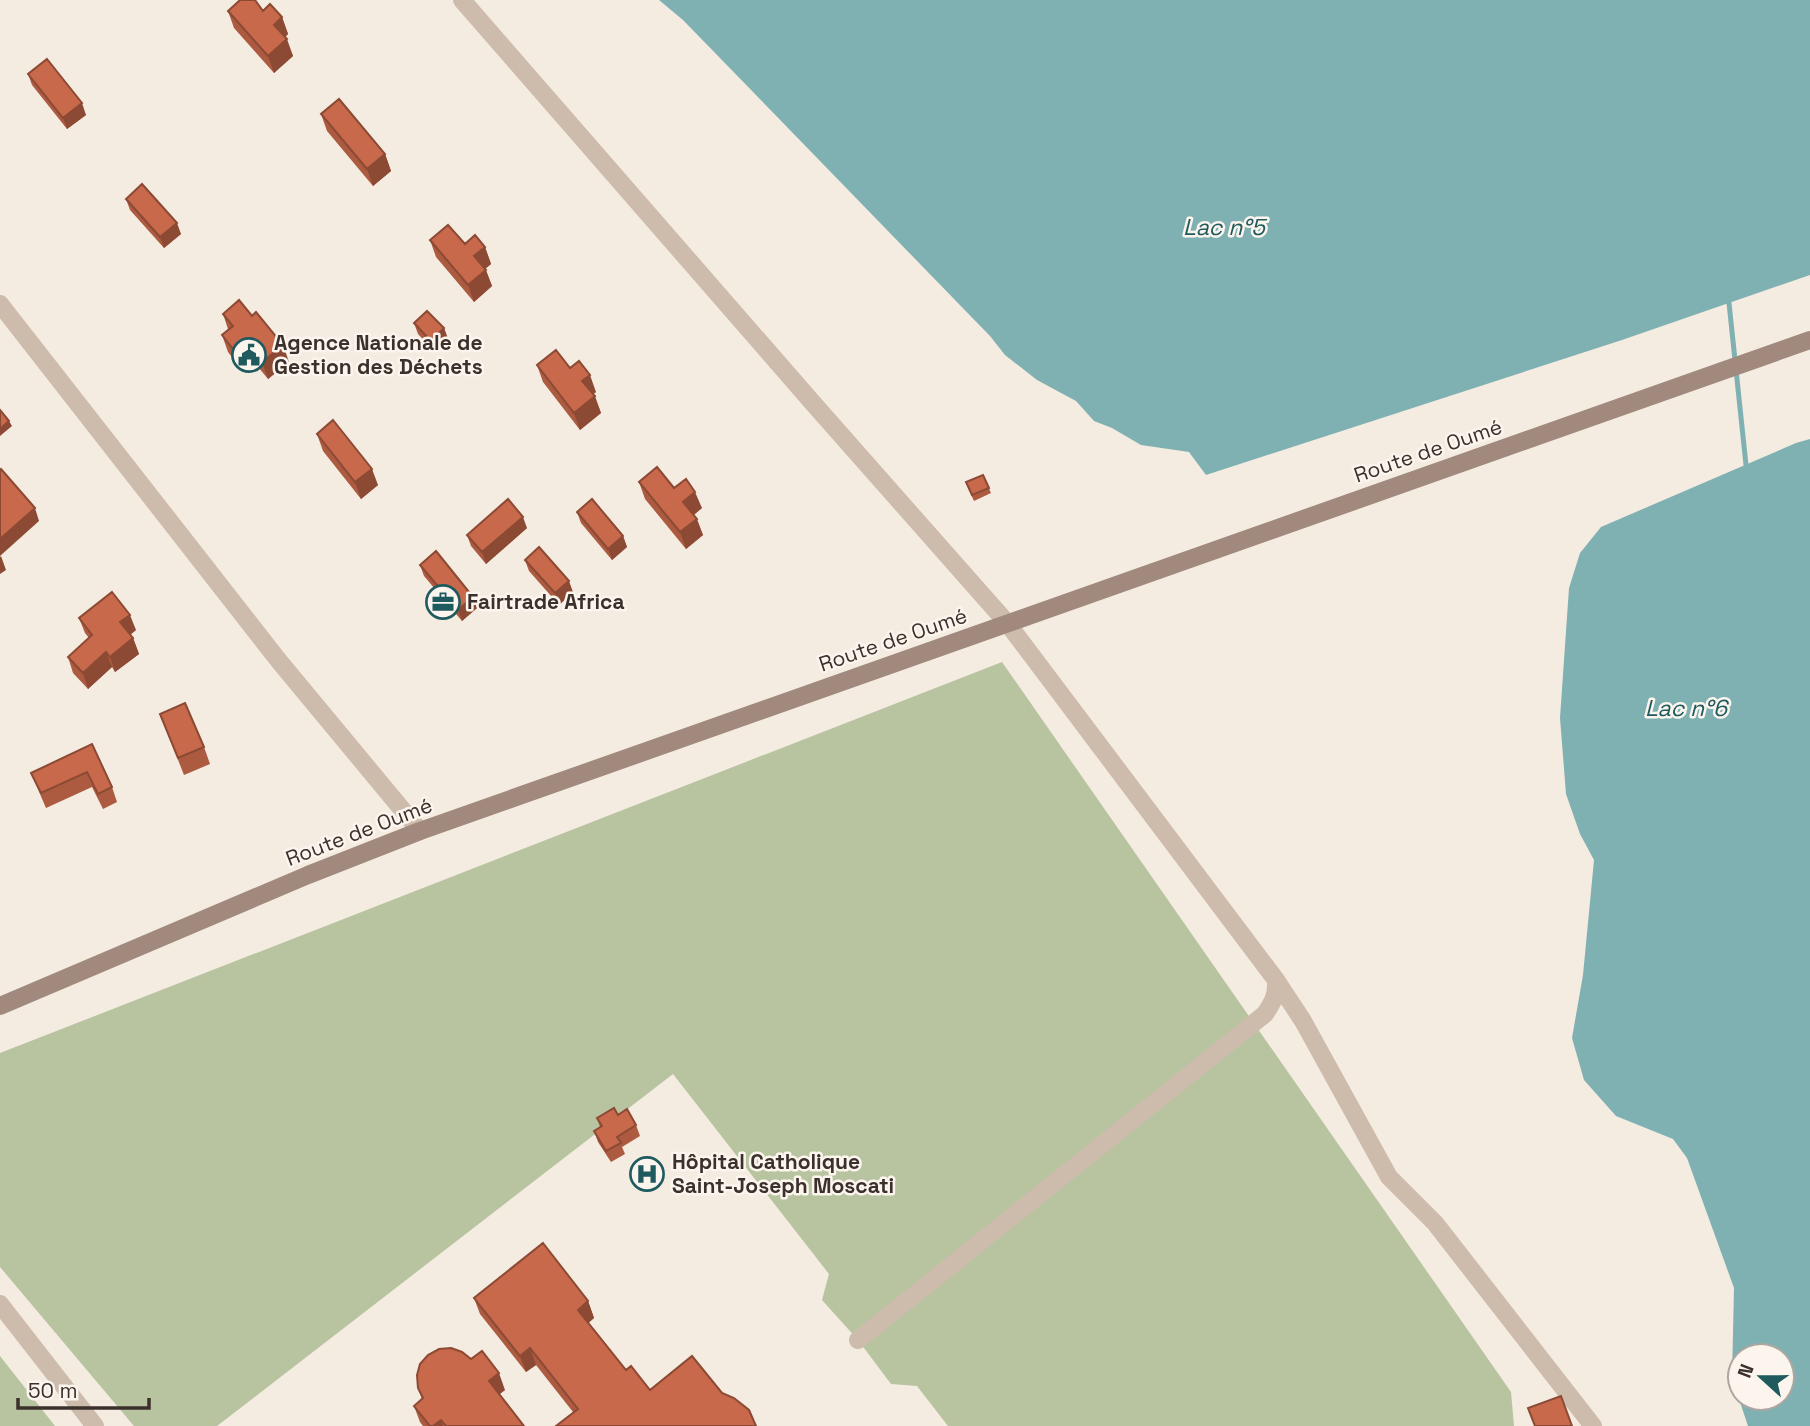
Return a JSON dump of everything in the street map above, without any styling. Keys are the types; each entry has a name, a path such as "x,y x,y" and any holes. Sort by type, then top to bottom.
{"main road":[{"name":"Route de Oumé","path":"0,1006 308,875 420,831 1810,341"}],"street":[{"path":"462,0 1009,624 1276,980 1303,1021 1389,1177 1435,1223 1593,1426"},
{"path":"0,304 279,661 420,831"},
{"path":"858,1340 1265,1013 1277,993 1276,980"},
{"path":"0,1304 95,1426"}],"green space":[{"path":"1002,662 1511,1392 1514,1426 948,1426 917,1386 891,1384 858,1340 822,1300 829,1274 673,1074 217,1426 134,1426 0,1267 0,1053"},
{"path":"0,1356 55,1426 0,1426"}],"water":[{"name":"Lac n°5","path":"659,0 1810,0 1810,275 1622,340 1206,475 1189,452 1141,445 1094,421 1076,401 1037,380 1005,355 990,336 683,20"},
{"name":"Lac n°6","path":"1810,439 1810,1426 1748,1426 1743,1412 1796,1412 1796,1342 1733,1342 1734,1288 1687,1158 1673,1139 1616,1116 1584,1080 1572,1038 1583,975 1594,860 1580,834 1566,794 1560,718 1569,588 1580,553 1601,527"}],"building":[{"path":"240,0 255,0 263,11 270,4 282,17 274,25 287,39 268,56 228,11"},
{"path":"47,59 82,103 63,118 28,74"},
{"path":"339,99 385,154 367,169 321,114"},
{"path":"142,184 177,223 160,237 126,199"},
{"path":"448,225 465,244 475,235 485,247 474,256 486,270 468,285 430,240"},
{"path":"239,300 252,316 256,312 283,345 262,362 244,340 233,349 222,335 233,326 223,314"},
{"path":"427,311 444,328 431,341 414,323"},
{"path":"556,350 570,368 579,361 590,375 582,381 595,396 574,413 537,365"},
{"path":"0,410 9,421 0,429"},
{"path":"333,420 372,469 355,482 317,434"},
{"path":"657,467 674,488 686,479 695,492 683,502 697,519 680,532 639,482"},
{"path":"0,470 35,508 0,539"},
{"path":"983,475 989,488 972,495 966,482"},
{"path":"508,499 523,517 482,552 467,535"},
{"path":"592,499 623,536 608,549 577,512"},
{"path":"539,547 569,581 555,593 525,560"},
{"path":"436,551 473,597 458,610 420,565"},
{"path":"112,592 130,615 120,622 133,638 110,657 106,652 83,673 68,657 92,635 79,618"},
{"path":"185,703 204,747 178,758 160,714"},
{"path":"92,744 112,787 98,794 87,772 41,793 31,773"},
{"path":"614,1108 618,1115 627,1109 636,1125 617,1137 621,1143 606,1151 594,1131 602,1126 597,1118"},
{"path":"543,1243 588,1301 578,1310 626,1370 631,1366 650,1390 692,1356 722,1393 734,1398 749,1410 756,1426 556,1426 578,1409 530,1348 520,1356 474,1298"},
{"path":"451,1348 471,1359 482,1351 499,1373 489,1381 524,1426 446,1426 441,1420 430,1426 414,1406 423,1398 418,1388 417,1375 420,1364 428,1355 439,1349"},
{"path":"1561,1396 1572,1426 1535,1426 1528,1408"}],"waterway":[{"path":"1729,303 1746,465"}],"place":[{"name":"Agence Nationale de Gestion des Déchets","path":"249,355"},
{"name":"Fairtrade Africa","path":"443,602"},
{"name":"Hôpital Catholique Saint-Joseph Moscati","path":"647,1174"}]}
